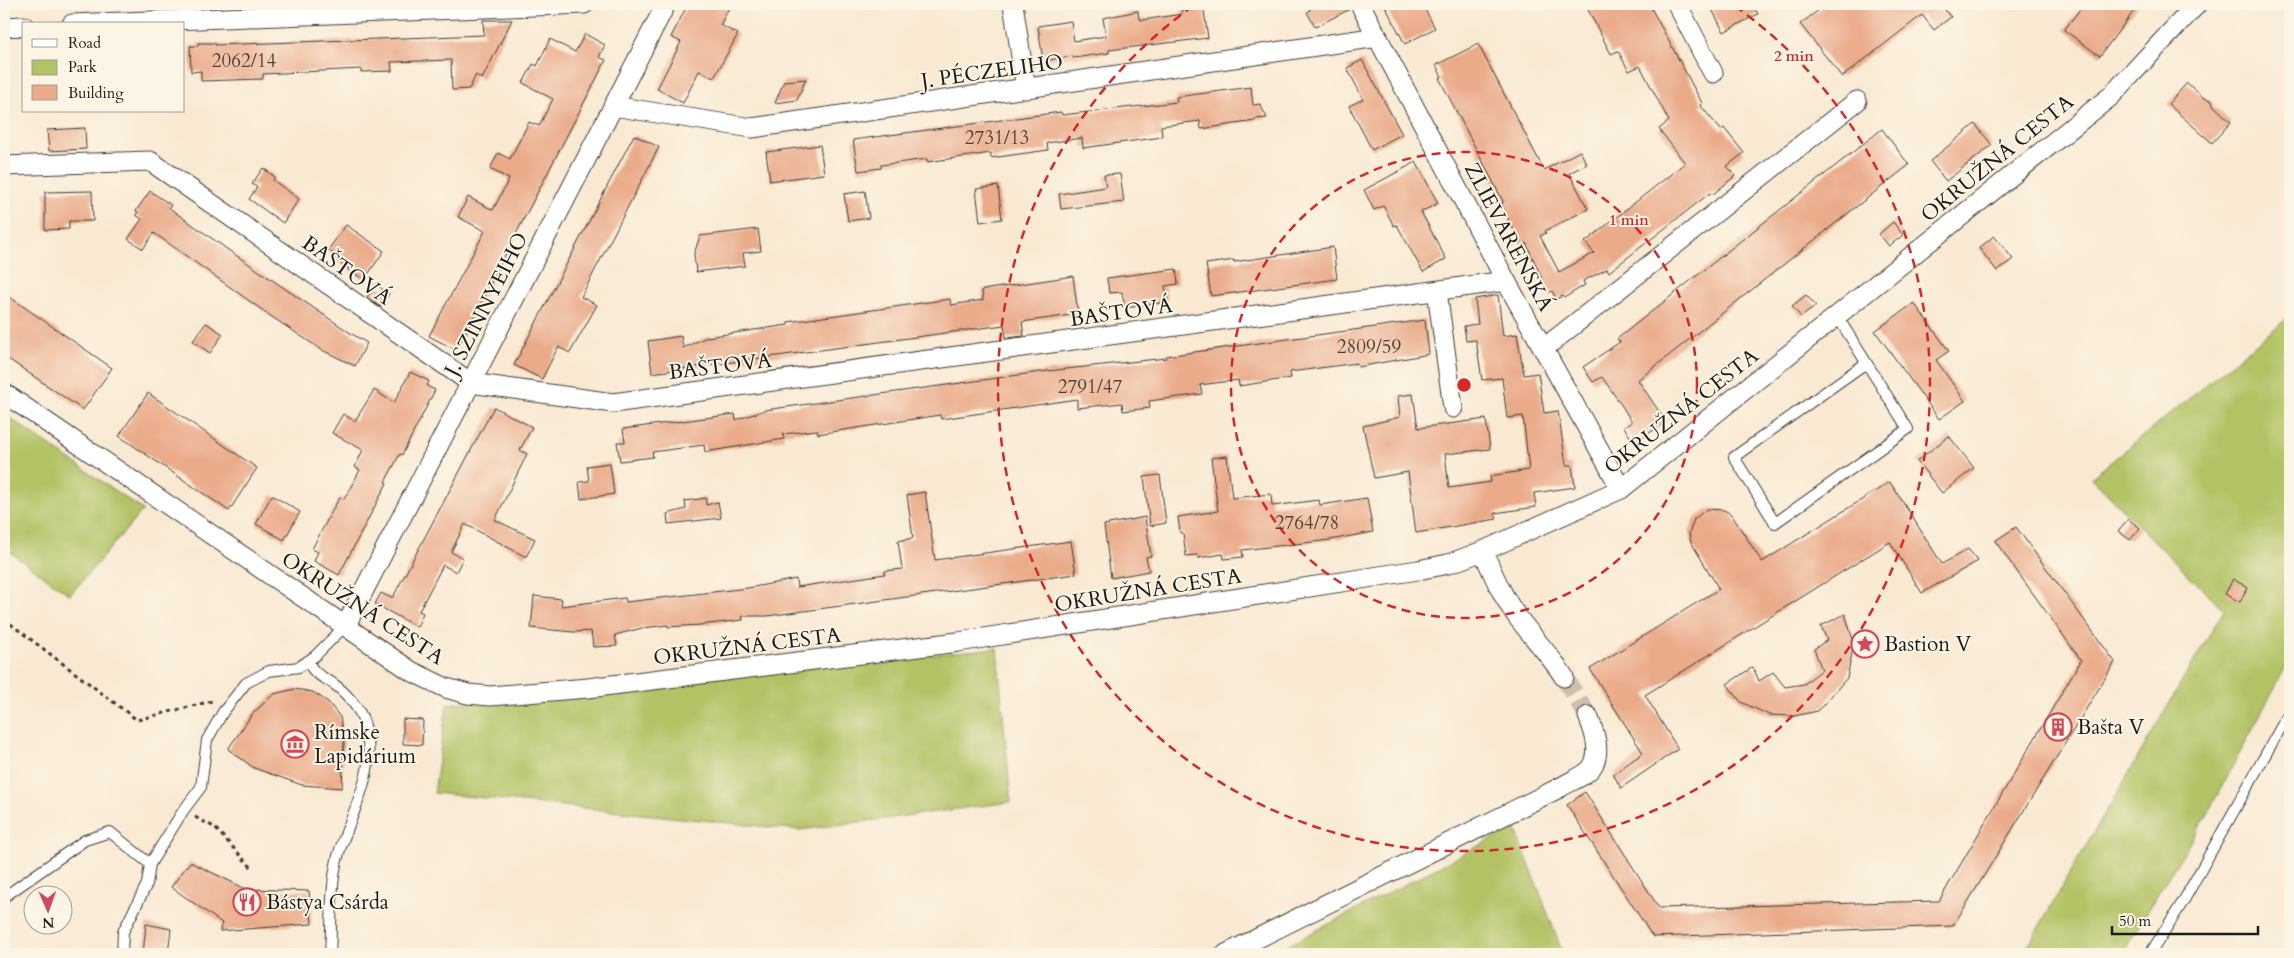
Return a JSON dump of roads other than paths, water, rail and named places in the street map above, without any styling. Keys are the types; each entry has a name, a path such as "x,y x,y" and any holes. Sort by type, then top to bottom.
{"street":[{"path":"94,22 212,11 584,4"},
{"name":"J. SZINNYEIHO","path":"346,625 666,4"},
{"path":"1013,4 1026,89"},
{"name":"ZLIEVARENSKÁ","path":"1360,4 1506,281 1620,490"},
{"path":"1677,4 1713,73"},
{"name":"OKRUŽNÁ CESTA","path":"4,393 411,671 446,688 468,694 490,696 532,694 958,642 1418,570 1448,564 1483,551 1620,490 2111,96 2197,4"},
{"path":"4,27 22,26"},
{"name":"J. PÉCZELIHO","path":"613,106 752,128 1378,37"},
{"path":"1543,349 1857,101"},
{"name":"BAŠTOVÁ","path":"4,166 150,161 471,383 613,403 1506,281"},
{"path":"1437,290 1453,408"},
{"path":"1483,551 1494,576 1518,618 1550,655 1564,677"},
{"path":"1226,954 1561,787 1587,772 1592,767 1597,751 1596,740 1588,716"}],"lane":[{"path":"1837,316 1908,429 1775,523 1734,457 1866,363"},
{"path":"122,954 123,932 147,884 150,864 183,812 201,788 206,740 234,696 246,683 269,671 299,667 308,661 346,625"},
{"path":"308,661 313,673 335,684 346,694 362,716 368,754 366,776 360,801 338,859 334,875 330,954"},
{"path":"2150,954 2184,900 2290,711"},
{"path":"4,897 84,840 110,832 150,864"}],"tunnel":[{"path":"1564,677 1588,716"}],"place":[{"name":"Bastion V","path":"1865,644"},
{"name":"Bašta V","path":"2058,727"},
{"name":"Rímske Lapidárium","path":"295,744"},
{"name":"Bástya Csárda","path":"247,902"}]}
